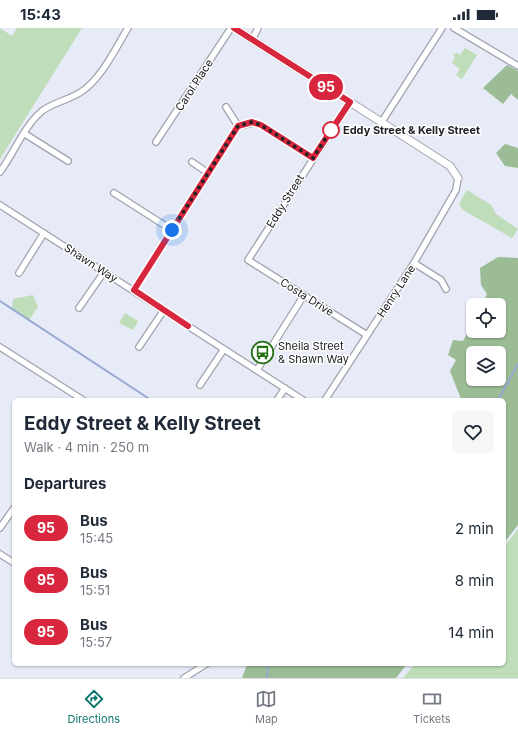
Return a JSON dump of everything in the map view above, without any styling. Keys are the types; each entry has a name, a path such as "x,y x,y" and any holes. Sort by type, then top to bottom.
{"street":[{"path":"0,172 42,111 56,103 80,93 95,79 128,28"},
{"path":"232,28 450,166 458,178"},
{"name":"Carol Place","path":"156,142 232,28"},
{"path":"252,40 258,28"},
{"path":"381,123 442,28"},
{"path":"454,28 518,66"},
{"name":"Eddy Street","path":"248,260 350,102"},
{"path":"226,107 238,126"},
{"path":"134,290 238,126 252,122 261,125 313,158"},
{"path":"25,134 68,161"},
{"path":"192,162 208,173"},
{"name":"Henry Lane","path":"326,398 414,263 456,190 458,178"},
{"path":"114,193 172,230"},
{"name":"Shawn Way","path":"0,205 300,398"},
{"path":"19,273 44,233"},
{"name":"Costa Drive","path":"248,260 367,336"},
{"path":"414,263 441,280 446,289"},
{"path":"79,308 104,272"},
{"path":"257,370 304,295"},
{"path":"139,347 164,310"},
{"path":"0,347 81,398"},
{"path":"200,385 224,349"},
{"path":"278,398 285,388"},
{"path":"0,528 12,511"},
{"path":"1,554 12,562"},
{"path":"184,678 203,666"}],"green space":[{"path":"0,28 12,36 17,28 82,28 0,159"},
{"path":"465,48 477,55 462,79 456,75 460,69 452,63 455,57 453,55 457,53 460,55"},
{"path":"507,65 518,71 518,100 511,94 503,104 483,88"},
{"path":"505,144 518,148 518,168 505,166 496,153"},
{"path":"467,190 491,205 496,214 518,229 512,238 463,210 459,204"},
{"path":"498,257 518,258 518,525 506,540 506,398 461,398 450,371 456,360 448,355 453,340 463,341 466,335 466,338 506,338 506,298 485,298 487,294 481,285 480,268"},
{"path":"33,295 38,307 29,320 12,309 13,299"},
{"path":"125,313 138,321 133,330 119,323"},
{"path":"518,529 518,678 403,678 413,666 506,666 506,544"},
{"path":"246,666 405,666 396,678 242,678"}],"waterway":[{"path":"0,301 148,398"},
{"path":"499,398 518,364"},
{"path":"267,678 268,666"}],"bus line":[{"name":"95","path":"188,326 134,290 232,134 238,126 252,122 261,125 313,158 350,102 234,28"}],"place":[{"name":"Eddy Street & Kelly Street","path":"331,130"},
{"name":"Sheila Street & Shawn Way","path":"262,352"}],"route":[{"path":"172,230 238,126 252,122 261,125 313,158 331,130"}]}
